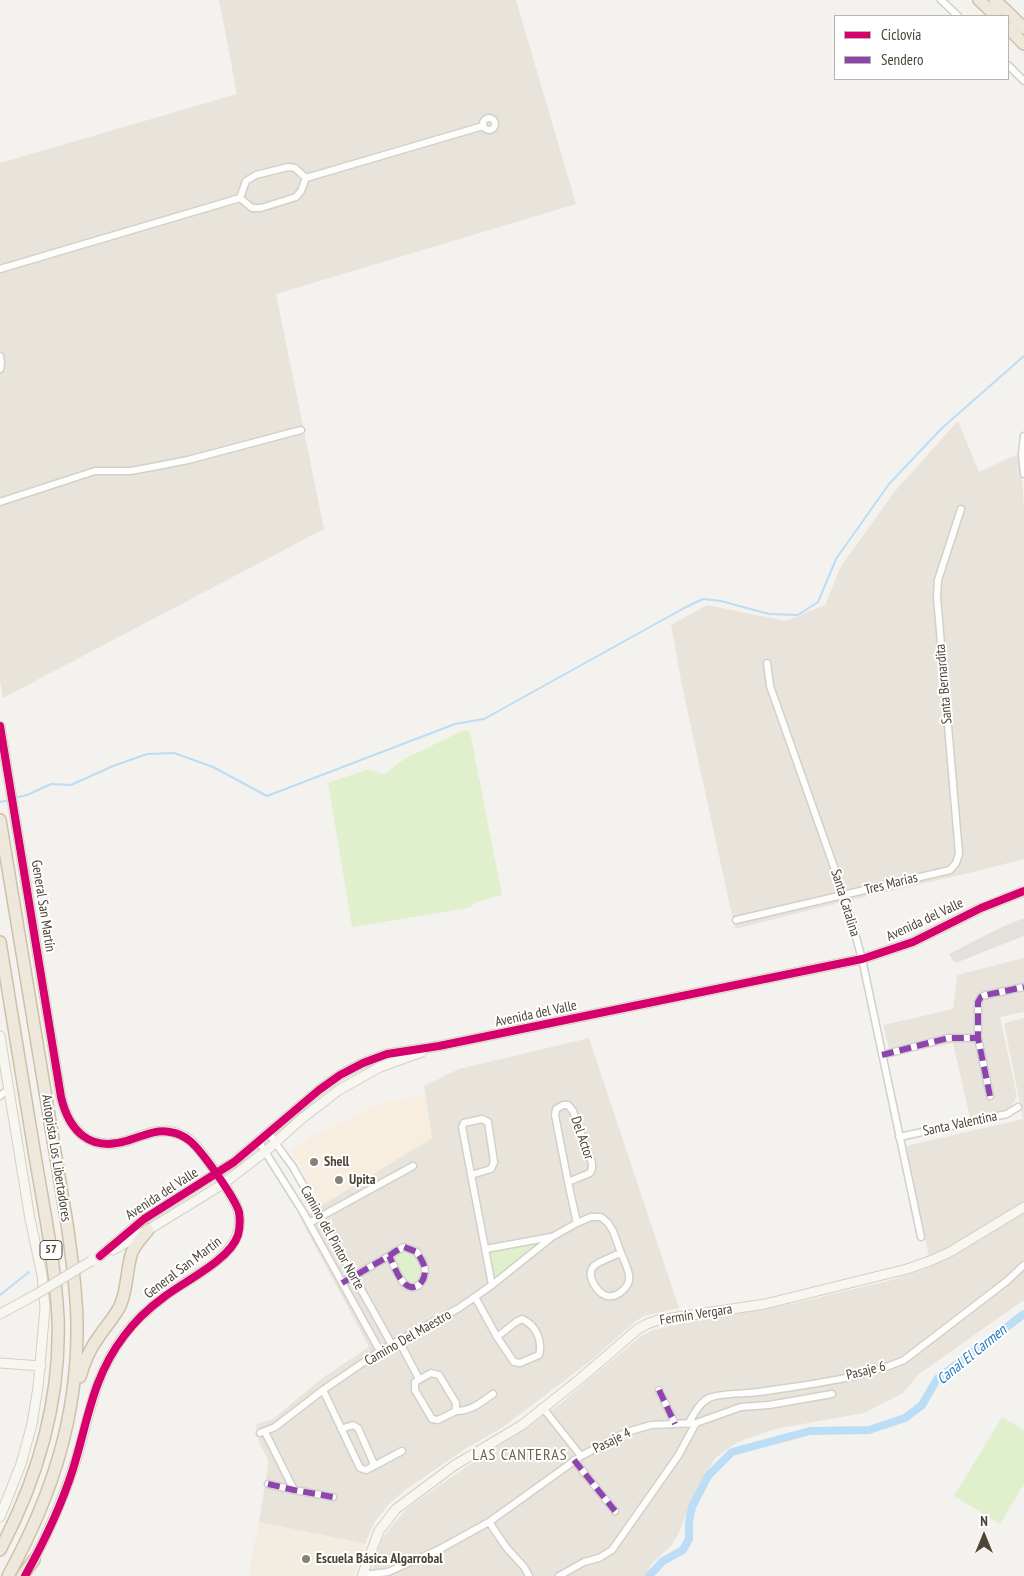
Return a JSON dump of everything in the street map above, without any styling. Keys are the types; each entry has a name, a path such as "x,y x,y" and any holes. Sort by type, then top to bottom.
{"highway":[{"path":"979,0 995,15"},
{"path":"995,0 1024,28"},
{"path":"1009,29 1024,44"},
{"name":"Autopista Los Libertadores","path":"0,820 75,1282 77,1344 75,1382 61,1453 45,1500 8,1576"},
{"name":"Autopista Los Libertadores","path":"0,942 52,1254 57,1301 58,1335 55,1383 42,1447 22,1504 0,1550"},
{"path":"69,1417 86,1359 93,1345 120,1306 127,1284 132,1253 148,1230"},
{"path":"23,1576 34,1560"}],"street":[{"path":"941,0 957,15"},
{"path":"1009,66 1024,81"},
{"path":"306,178 483,126"},
{"path":"240,198 246,181 256,175 288,167 295,168 306,178"},
{"path":"240,198 249,206 258,208 294,198 301,191 306,178"},
{"path":"0,269 240,198"},
{"path":"0,356 0,369"},
{"path":"0,502 95,471 130,471 188,460 301,430"},
{"path":"1024,436 1022,454 1024,474"},
{"name":"Santa Bernardita","path":"956,863 959,854 937,597 938,580 961,509"},
{"name":"Santa Catalina","path":"767,663 770,686 844,895 862,960 921,1237"},
{"name":"General San Martín","path":"0,726 62,1097 70,1122 84,1137 94,1142 105,1144 124,1142 156,1131 167,1131 187,1138 195,1145 234,1200 239,1212 240,1225 236,1239 222,1257 165,1296 128,1330 117,1346 97,1384 67,1485 53,1521 34,1560"},
{"name":"Tres Marías","path":"736,920 950,870 956,863"},
{"name":"Avenida del Valle","path":"100,1256 144,1219 234,1162 329,1082 351,1068 387,1054 439,1046 862,960 913,942 981,908 1024,891"},
{"path":"990,1096 978,1038 977,1006 979,1000 986,995 1024,987"},
{"path":"0,1036 30,1219 44,1286 45,1308 36,1404 26,1446 12,1489 0,1517"},
{"path":"882,1054 943,1038 978,1038"},
{"name":"Avenida del Valle","path":"0,1314 148,1230 223,1184 266,1151 316,1107 350,1083 380,1067 439,1046"},
{"path":"0,1096 9,1089"},
{"name":"Del Actor","path":"563,1105 568,1105 573,1111 592,1163 590,1173 568,1182 555,1115 556,1109 563,1105"},
{"name":"Santa Valentina","path":"899,1137 1007,1114 1018,1107"},
{"path":"471,1175 492,1169 494,1162 488,1122 482,1119 464,1123 462,1127 471,1175 486,1249 492,1285"},
{"name":"Camino del Pintor Norte","path":"269,1132 293,1168 392,1345"},
{"name":"Camino del Pintor Norte","path":"259,1142 309,1223 380,1351"},
{"path":"309,1223 412,1166"},
{"path":"568,1182 576,1223"},
{"name":"Fermín Vergara","path":"367,1575 378,1532 396,1509 455,1465 512,1432 582,1378 638,1328 658,1320 765,1304 907,1269 950,1252 1024,1207"},
{"name":"Camino Del Maestro","path":"294,1490 262,1432 275,1427 323,1390 380,1351 475,1297 552,1237 576,1223 590,1217 601,1217 613,1231 621,1253 629,1275 629,1283 615,1296 608,1296 603,1294 596,1286 591,1278 592,1271 594,1266 621,1253"},
{"name":"Camino Del Maestro","path":"486,1249 552,1237"},
{"path":"342,1283 404,1247 417,1252 425,1267 425,1274 419,1286 407,1286 389,1256"},
{"name":"Pasaje 6","path":"688,1424 701,1403 712,1396 757,1392 830,1380 889,1366 904,1360 1007,1281 1024,1265"},
{"path":"475,1297 498,1337 514,1362 520,1364 539,1355 541,1342 538,1335 528,1322 522,1319 498,1337"},
{"path":"399,1341 419,1380"},
{"path":"0,1363 40,1366"},
{"path":"456,1411 456,1403 439,1375 431,1373 415,1382 415,1390 432,1419 438,1420 456,1411 472,1408 493,1394"},
{"path":"323,1390 360,1468 366,1470 402,1451"},
{"path":"659,1390 675,1424"},
{"name":"Pasaje 6","path":"696,1423 741,1407 769,1405 832,1394"},
{"path":"543,1408 581,1456"},
{"path":"559,1576 584,1562 599,1558 612,1550 678,1456 696,1423"},
{"name":"Pasaje 4","path":"367,1575 388,1572 440,1549 489,1522 574,1460 627,1432 651,1425 696,1423"},
{"path":"341,1429 353,1425 358,1428 373,1462 372,1467"},
{"path":"574,1460 615,1511"},
{"path":"268,1484 333,1497"},
{"path":"489,1522 529,1576"}],"shaded area":[{"path":"219,0 516,0 576,204 276,294 324,529 3,698 0,680 0,163 237,94"},
{"path":"958,421 979,472 1020,453 1024,507 1024,859 735,929 682,686 671,625 707,605 786,621 825,605 841,566 895,491"},
{"path":"1024,918 1024,936 958,962 954,962 949,954 1002,927"},
{"path":"1024,958 1024,1012 1000,1017 1017,1097 1008,1110 970,1118 953,1043 891,1056 883,1025 953,1009 957,975"},
{"path":"1024,1018 1024,1300 919,1374 903,1393 864,1413 775,1429 738,1442 715,1458 688,1509 672,1545 653,1562 645,1576 370,1576 382,1539 409,1507 561,1403 641,1336 653,1330 673,1325 791,1304 888,1281 931,1267 906,1146 1023,1119 1004,1023"},
{"path":"589,1038 679,1308 644,1316 636,1321 589,1362 503,1427 465,1449 405,1490 388,1505 374,1523 365,1544 259,1522 268,1459 259,1443 256,1424 273,1419 321,1379 369,1347 300,1218 432,1138 424,1086 459,1069"},
{"path":"425,1094 432,1138 322,1205 291,1150 313,1136 391,1099 392,1102"},
{"name":"Escuela Básica Algarrobal","path":"259,1522 365,1544 354,1576 248,1576"}],"green space":[{"path":"464,730 470,732 502,895 477,902 468,908 352,927 328,783 366,770 372,770 381,774 386,773 404,759"},
{"path":"539,1243 494,1278 489,1251"},
{"path":"405,1251 415,1255 423,1268 419,1283 414,1285 404,1278 395,1259 396,1256"},
{"path":"1002,1417 1024,1430 1024,1484 1000,1524 954,1496"}],"waterway":[{"path":"14,798 27,795 51,784 71,785 113,766 147,754 174,753 213,767 267,796 455,724 484,719 703,599 721,601 769,614 798,615 818,602 836,559 889,484 942,428 1024,356"},
{"path":"0,802 10,800"},
{"path":"0,1295 29,1272"},
{"name":"Canal El Carmen","path":"649,1576 663,1561 683,1550 689,1539 689,1522 692,1507 708,1476 732,1452 810,1431 869,1430 905,1418 922,1405 937,1379 1024,1314"}],"marked path":[{"path":"990,1096 978,1038 978,1002 981,997 986,995 1024,987"},
{"path":"882,1055 948,1038 978,1038"},
{"path":"342,1283 404,1247 417,1252 423,1262 425,1271 423,1280 417,1286 409,1287 398,1275 389,1256"},
{"path":"659,1390 675,1424"},
{"path":"574,1460 615,1511"},
{"path":"268,1484 333,1497"}],"cycle path":[{"path":"0,726 61,1097 69,1120 83,1136 102,1144 113,1144 164,1131 180,1135 190,1141 210,1164 236,1205 240,1221 238,1235 226,1253 206,1269 158,1301 128,1330 113,1352 92,1400 73,1469 58,1511 25,1576"},
{"path":"100,1256 144,1219 234,1162 319,1090 340,1075 363,1063 387,1054 439,1046 862,959 913,942 981,908 1024,891"}],"place":[{"name":"Shell","path":"314,1162"},
{"name":"Upita","path":"339,1180"},
{"name":"Escuela Básica Algarrobal","path":"306,1559"}],"district":[{"name":"LAS CANTERAS","path":"520,1455"}]}
